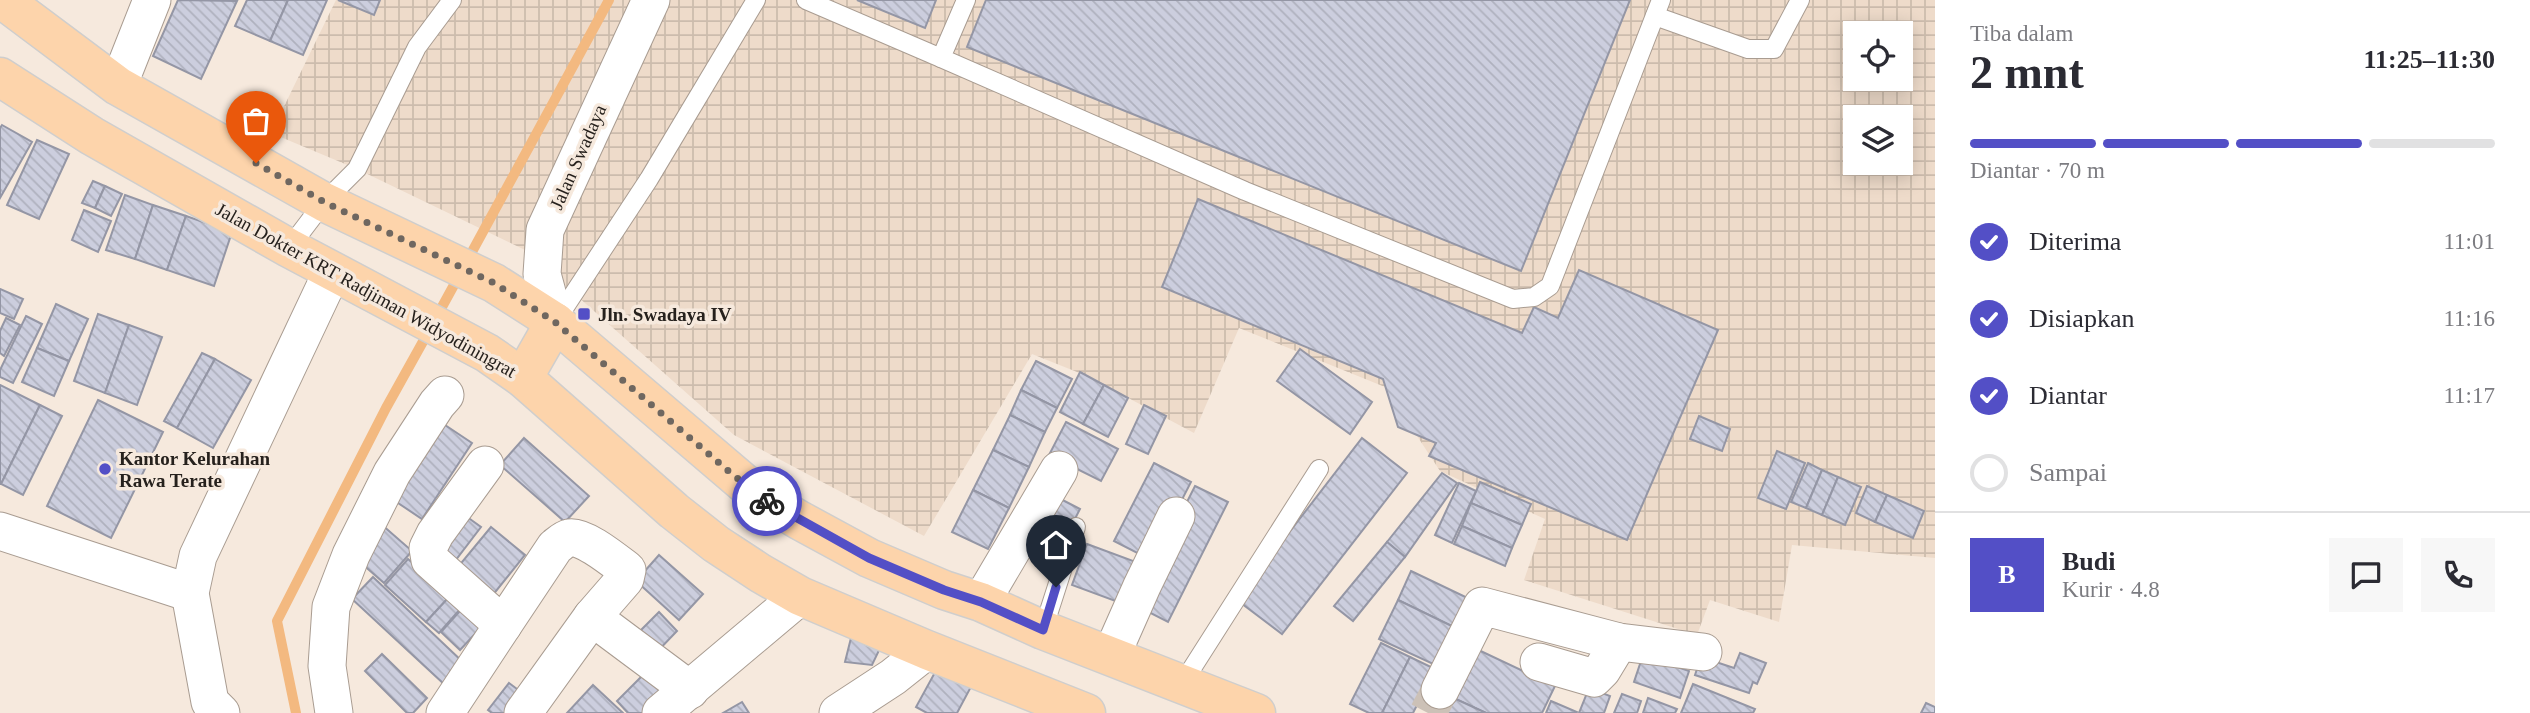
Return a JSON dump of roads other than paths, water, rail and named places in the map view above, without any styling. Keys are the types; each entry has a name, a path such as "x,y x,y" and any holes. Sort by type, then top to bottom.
{"main road":[{"path":"3,0 118,86 324,202 494,283 555,322 759,496 869,558 944,590 981,602 1043,630 1256,713"},
{"name":"Jalan Dokter KRT Radjiman Widyodiningrat","path":"0,77 92,136 289,248 464,340 523,378 674,511 760,573 800,596 1086,713"},
{"path":"523,378 555,322"}],"street":[{"path":"118,86 152,0"},
{"name":"Jalan Swadaya","path":"555,322 542,274 545,230 650,0"},
{"path":"222,713 210,702 190,593 198,556 346,279"},
{"path":"334,713 327,666 331,607 351,555 391,473 445,395"},
{"path":"485,465 449,512 428,548 430,560 503,625"},
{"path":"981,602 1059,470"},
{"path":"1111,656 1176,516"},
{"path":"0,531 190,593"},
{"path":"445,713 555,547 567,538 576,537 626,570 625,579 592,617 523,713"},
{"path":"661,713 800,596"},
{"path":"1440,690 1482,606 1619,642 1703,652"},
{"path":"592,617 690,690"},
{"path":"1539,662 1594,678 1619,642"},
{"path":"838,713 893,677 927,650"}],"lane":[{"path":"289,248 324,202 357,169 417,47 452,0"},
{"path":"555,322 649,179 756,0"},
{"path":"806,0 1245,191 1513,299 1534,297 1550,286 1658,8 1748,49 1774,49 1800,0"},
{"path":"941,58 966,0"},
{"path":"1182,684 1319,469"},
{"path":"1043,630 1076,527"}],"waterway":[{"path":"467,261 609,0"},
{"path":"437,316 460,274"},
{"path":"296,713 277,621 386,408 430,329"}],"tunnel":[{"path":"1428,713 1440,690"}],"place":[{"name":"Jln. Swadaya IV","path":"584,314"},
{"name":"Kantor Kelurahan Rawa Terate","path":"105,469"}]}
